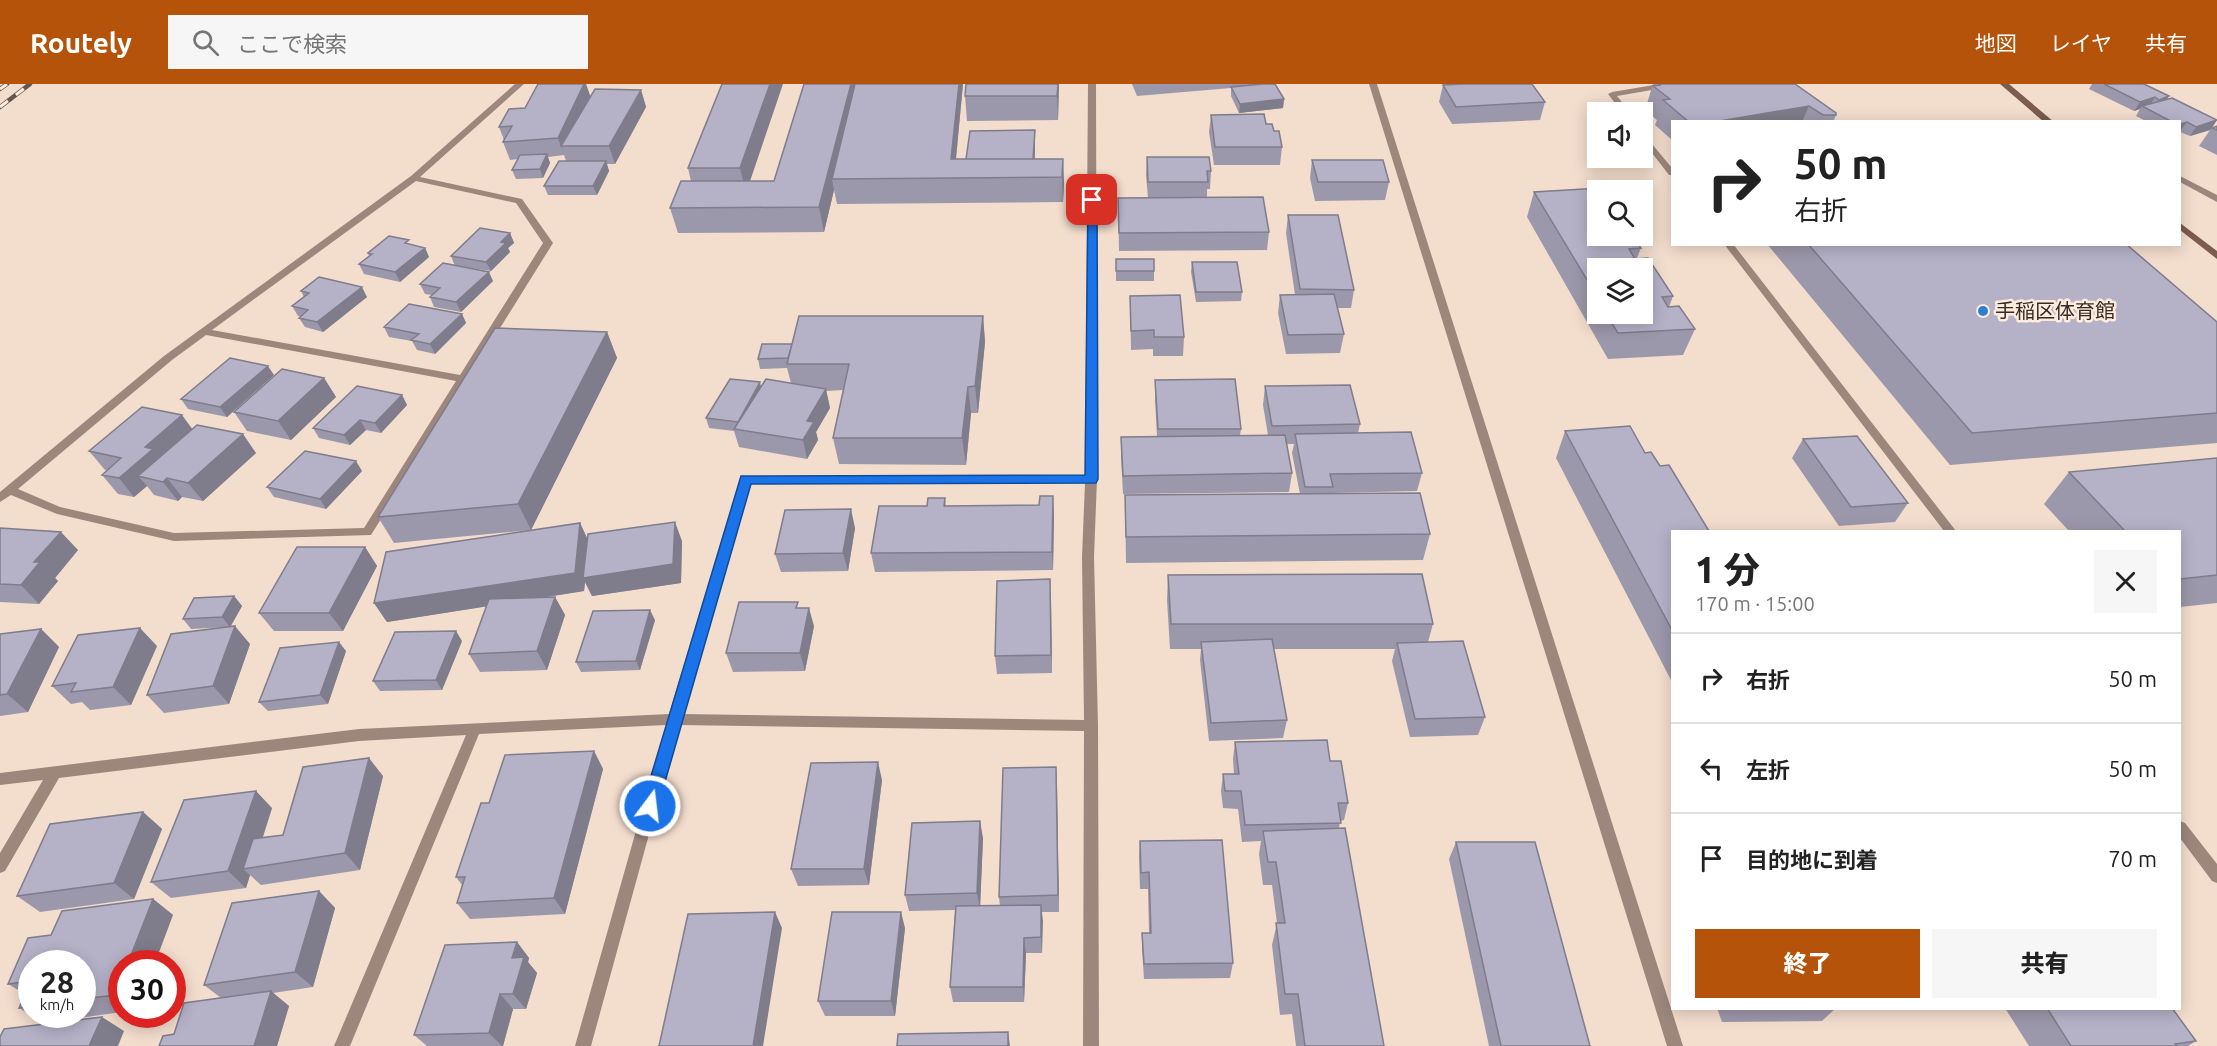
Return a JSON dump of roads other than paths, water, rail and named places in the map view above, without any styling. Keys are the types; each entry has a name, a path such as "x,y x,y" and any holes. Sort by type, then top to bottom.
{"street":[{"path":"0,498 168,358 414,178 520,84"},
{"path":"1091,1046 1091,726 1088,557 1091,479 1092,84"},
{"path":"1373,84 1675,1046"},
{"path":"1618,102 1611,94 1675,84"},
{"path":"2004,84 2048,120"},
{"path":"1653,148 1671,172"},
{"path":"10,490 57,510 174,537 367,532 548,243 519,201 414,178"},
{"path":"2181,180 2217,199"},
{"path":"2181,227 2217,256"},
{"path":"1730,246 1949,530"},
{"path":"204,332 464,379"},
{"path":"583,1046 674,719 746,480 1091,479"},
{"path":"0,779 359,735 674,719 1091,726"},
{"path":"342,1046 475,729"},
{"path":"0,867 55,772"},
{"path":"2181,828 2217,876"}],"railway":[{"path":"0,89 7,84"},
{"path":"0,107 30,84"}],"place":[{"name":"手稲区体育館","path":"1983,311"}]}
